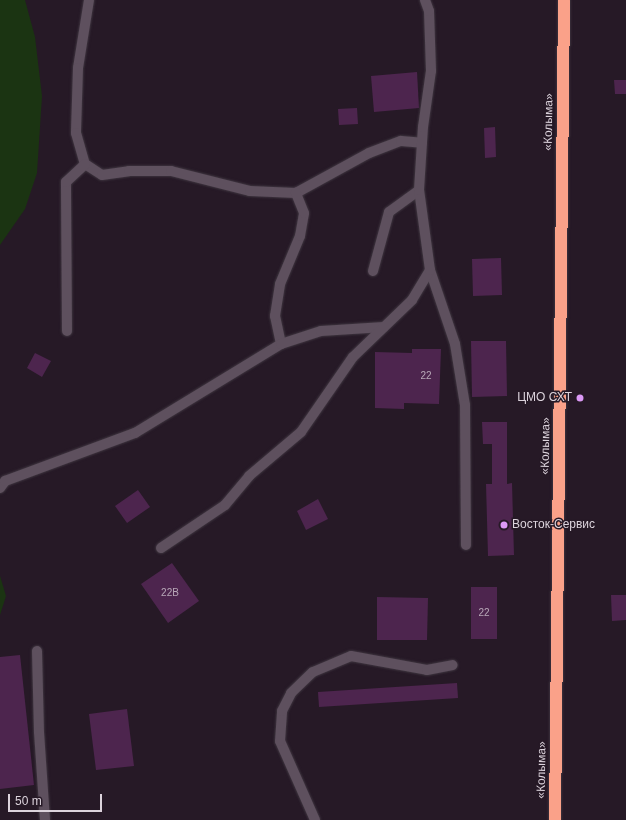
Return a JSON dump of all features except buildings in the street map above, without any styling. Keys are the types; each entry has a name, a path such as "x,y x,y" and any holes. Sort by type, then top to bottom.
{"highway":[{"name":"«Колыма»","path":"556,820 564,0"}],"lane":[{"path":"89,0 78,68 76,133 85,164 102,175 129,171 171,171 250,191 296,193 369,153 401,141 422,143"},
{"path":"425,0 429,12 431,71 422,143 419,190 430,270 456,344 465,405 466,544"},
{"path":"67,330 66,182 85,164"},
{"path":"372,271 389,212 419,190"},
{"path":"281,344 275,316 280,284 300,236 304,214 296,193"},
{"path":"161,548 225,505 249,476 301,432 353,357 412,300 430,270"},
{"path":"0,488 5,481 135,433 281,344 321,331 384,327"},
{"path":"37,651 39,732 45,820"},
{"path":"315,820 280,740 282,711 291,692 313,672 351,656 427,670 453,665"}],"green space":[{"path":"0,0 25,0 35,37 42,96 37,173 25,209 0,245"},
{"path":"0,576 6,596 0,615"}],"place":[{"name":"ЦМО СХТ","path":"580,398"},
{"name":"Восток-Сервис","path":"504,525"}]}
